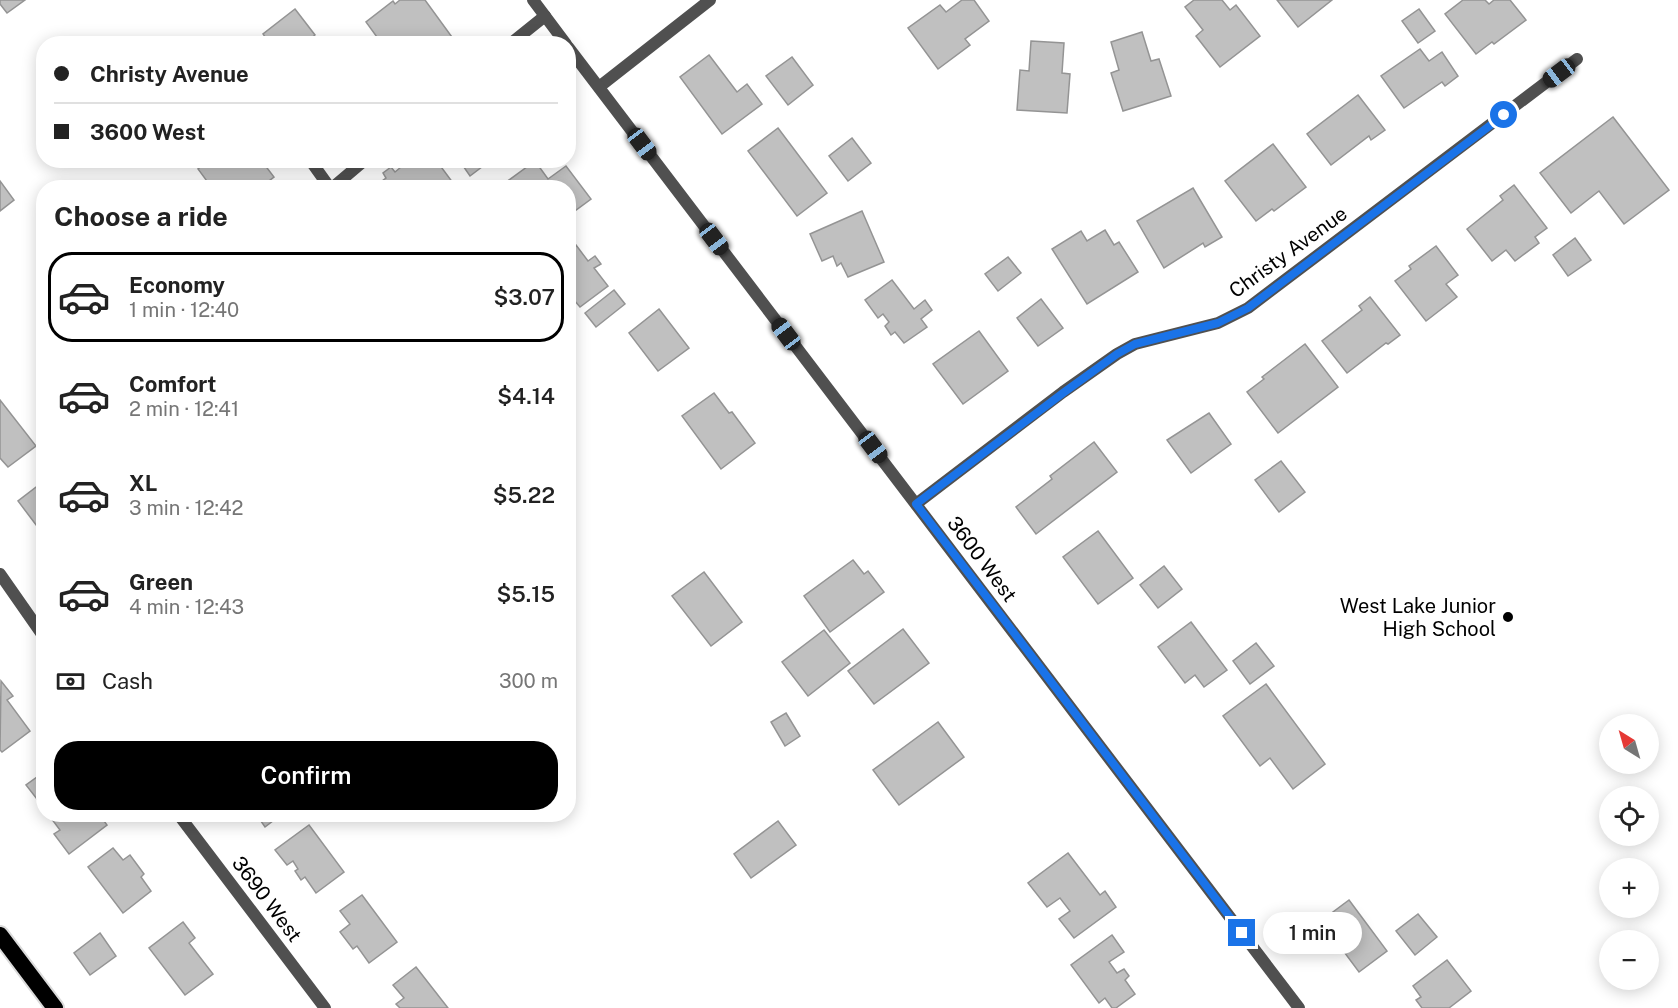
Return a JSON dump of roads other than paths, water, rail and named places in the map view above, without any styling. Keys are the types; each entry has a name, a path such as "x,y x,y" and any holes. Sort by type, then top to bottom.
{"highway":[{"path":"0,935 55,1008"}],"street":[{"path":"533,0 560,36"},
{"path":"599,87 710,0"},
{"path":"520,36 545,16"},
{"name":"3600 West","path":"576,57 1299,1008"},
{"name":"Christy Avenue","path":"916,504 1117,354 1135,344 1218,323 1248,308 1577,59"},
{"path":"315,168 325,180"},
{"path":"341,180 355,168"},
{"path":"0,574 36,626"},
{"name":"3690 West","path":"184,822 325,1008"}],"place":[{"name":"West Lake Junior High School","path":"1508,617"}]}
